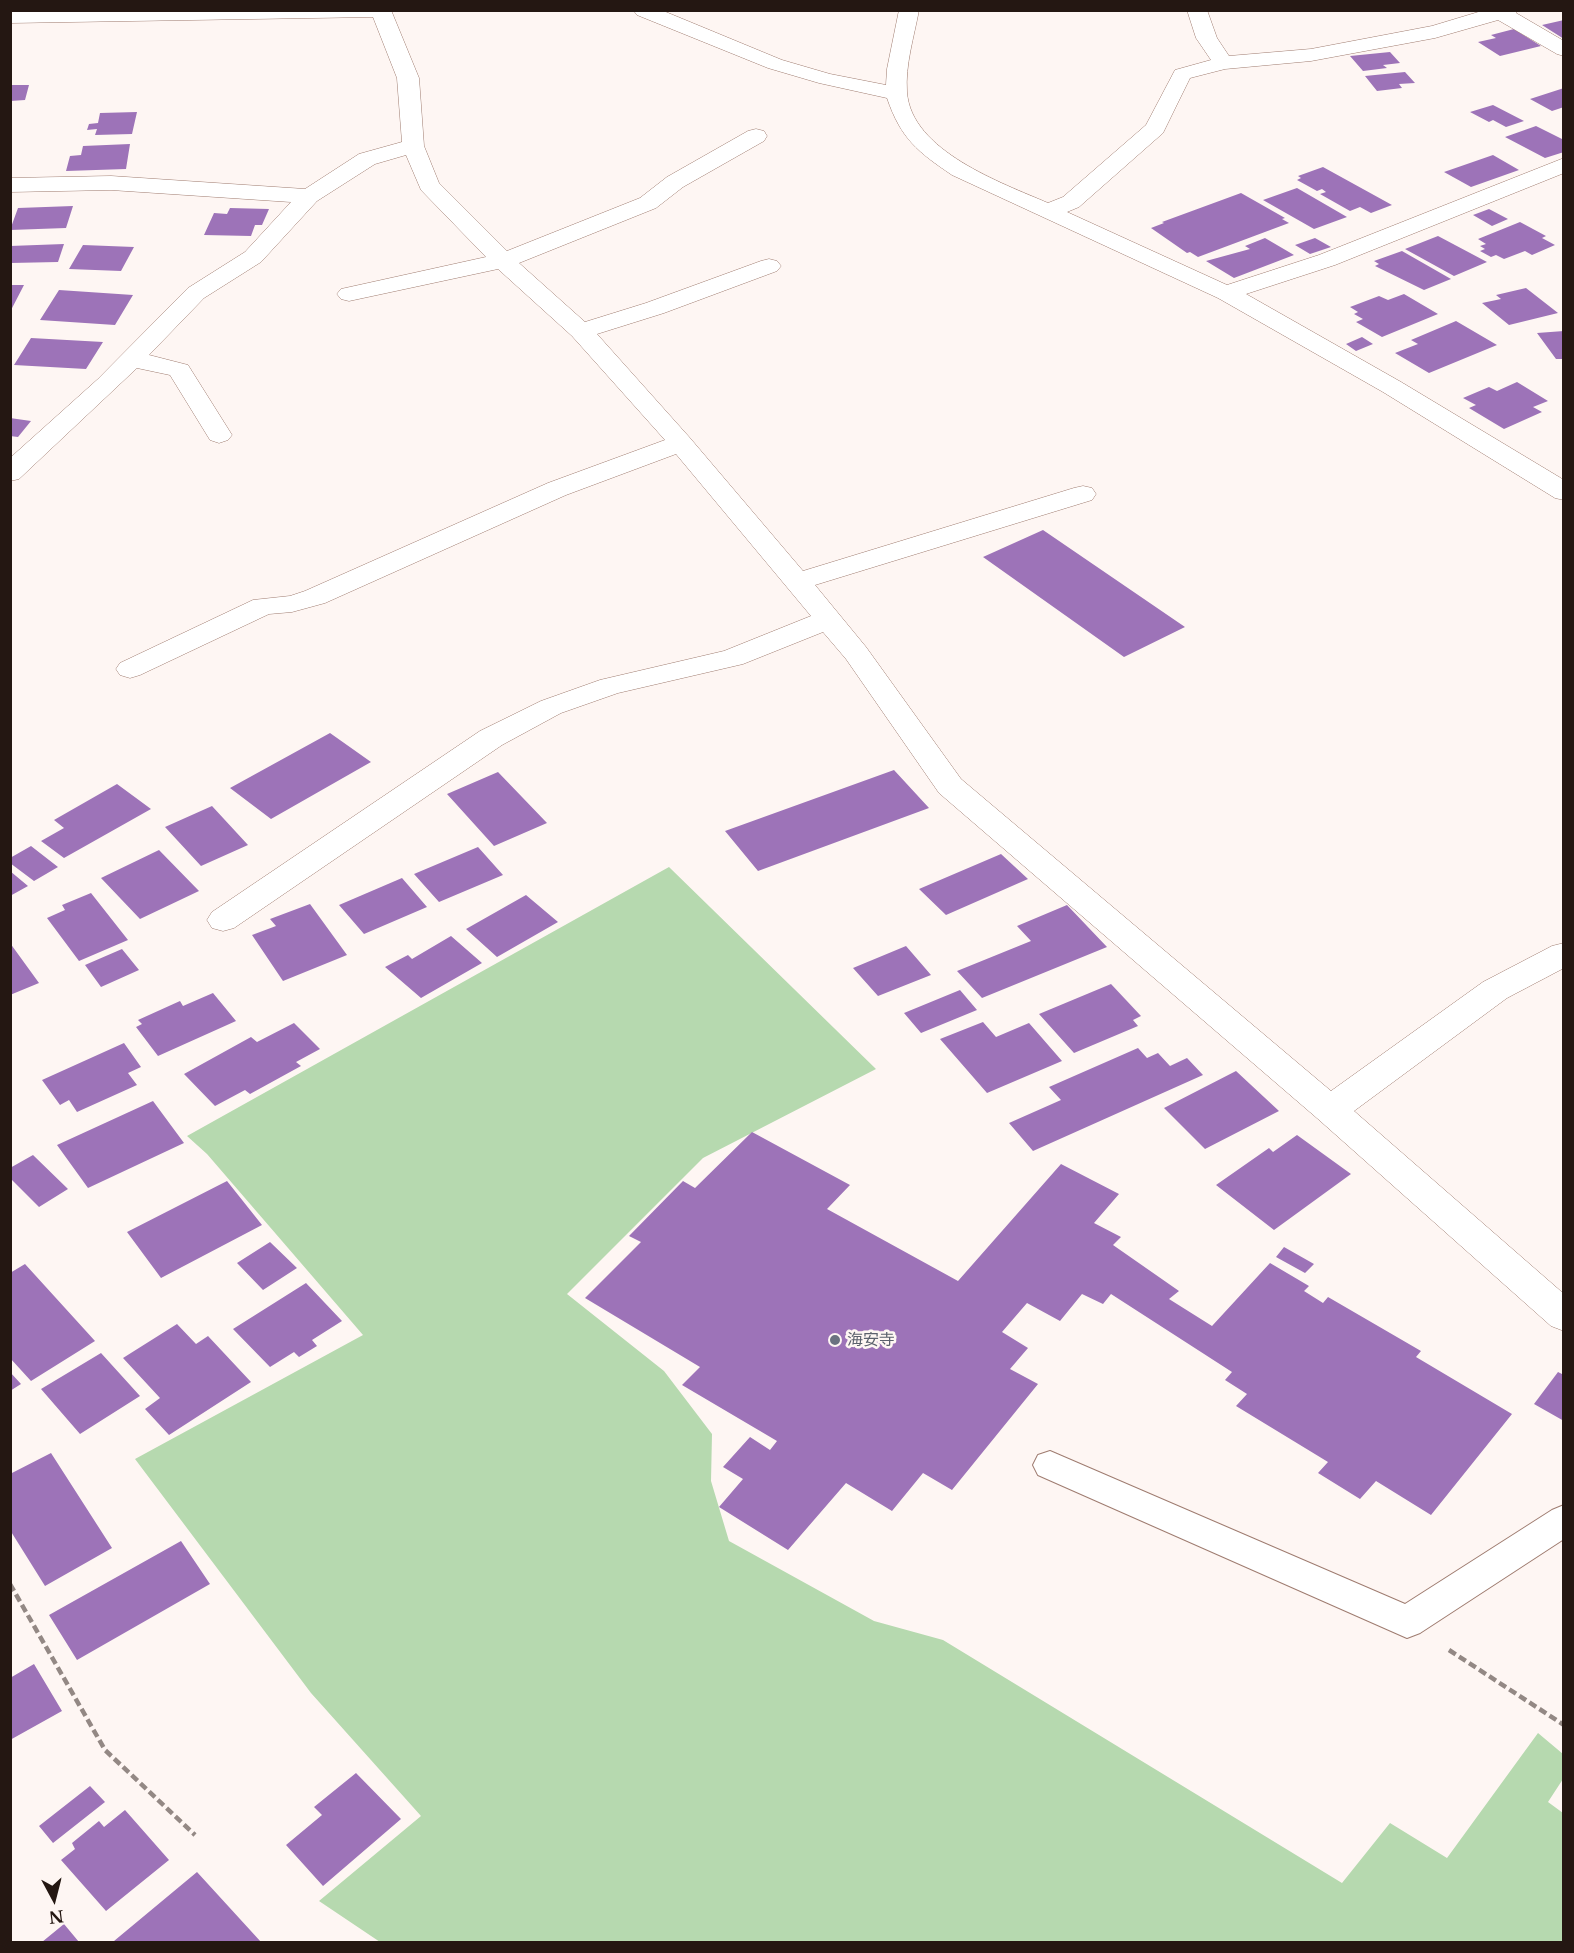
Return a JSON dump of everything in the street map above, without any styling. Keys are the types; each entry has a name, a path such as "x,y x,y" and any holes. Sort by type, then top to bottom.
{"street":[{"path":"909,10 897,69 896,94 904,117 926,148 990,185 1226,293 1392,387 1563,492"},
{"path":"1197,10 1199,22 1210,48 1224,63"},
{"path":"10,17 380,11 408,78 413,146 429,184 503,261 581,331 681,443 856,653 950,786 1330,1110 1563,1316"},
{"path":"644,11 775,64 826,80 896,94"},
{"path":"1049,211 1071,202 1155,128 1182,74 1224,63 1311,55 1435,32 1505,12 1563,50"},
{"path":"349,294 503,261 648,203 675,182 756,136"},
{"path":"10,473 132,359 196,293 253,257 309,196 367,159 413,146"},
{"path":"1226,293 1327,260 1563,165"},
{"path":"10,185 111,183 309,196"},
{"path":"581,331 655,308 769,266"},
{"path":"132,359 179,370 219,435"},
{"path":"130,669 263,606 291,604 315,597 557,489 681,443"},
{"path":"798,582 1083,494"},
{"path":"223,920 492,738 551,707 610,686 733,658 829,619"},
{"path":"1330,1110 1496,990 1563,954"}],"lane":[{"path":"1050,1465 1407,1622 1563,1520"}],"path":[{"path":"10,1584 105,1750 195,1835"},
{"path":"1407,1622 1563,1725"}],"green space":[{"path":"669,867 876,1069 703,1158 567,1294 664,1371 712,1434 711,1481 729,1541 874,1621 943,1640 1342,1883 1390,1823 1447,1858 1538,1733 1563,1754 1563,1779 1548,1802 1563,1813 1563,1942 380,1942 319,1901 421,1816 311,1693 135,1459 363,1335 207,1154 187,1136"}],"building":[{"path":"1564,20 1564,39 1542,25"},
{"path":"1514,29 1541,46 1500,56 1478,42 1496,38 1491,35"},
{"path":"1390,52 1400,63 1383,65 1387,68 1363,71 1350,56"},
{"path":"1405,72 1415,83 1399,84 1402,88 1377,91 1365,76"},
{"path":"10,85 29,85 25,100 10,101"},
{"path":"1564,88 1564,107 1552,111 1530,99"},
{"path":"1493,105 1524,121 1506,127 1493,120 1489,122 1470,112"},
{"path":"137,112 132,134 95,135 97,129 87,130 89,124 98,123 100,113"},
{"path":"1536,126 1564,140 1564,152 1545,158 1505,137"},
{"path":"130,144 126,169 66,171 70,156 81,155 83,146"},
{"path":"1493,155 1519,170 1471,187 1444,172"},
{"path":"1323,167 1392,205 1371,213 1360,207 1350,211 1320,194 1326,192 1322,189 1317,191 1297,180 1301,178 1298,176"},
{"path":"1297,188 1347,217 1314,229 1263,200"},
{"path":"1241,193 1285,218 1282,219 1289,223 1198,257 1190,252 1187,253 1151,228 1164,223 1162,222"},
{"path":"73,206 66,228 10,230 18,208"},
{"path":"230,208 269,209 262,225 255,225 251,236 204,235 214,213 227,214"},
{"path":"1489,209 1508,219 1492,226 1473,215"},
{"path":"1520,222 1546,236 1542,238 1555,245 1532,255 1525,251 1504,259 1496,255 1491,257 1480,251 1485,249 1480,246 1486,244 1478,239"},
{"path":"1438,236 1487,262 1454,276 1405,249"},
{"path":"1265,238 1294,255 1234,278 1206,261 1250,249 1245,246"},
{"path":"1315,238 1331,247 1310,254 1295,245"},
{"path":"64,244 58,262 10,263 10,246"},
{"path":"83,245 134,247 121,271 69,269"},
{"path":"1402,251 1451,279 1424,290 1375,266 1379,264 1374,261"},
{"path":"10,285 24,285 10,312"},
{"path":"1526,288 1558,313 1509,325 1482,303 1501,299 1496,295"},
{"path":"59,290 133,295 115,325 40,320"},
{"path":"1404,294 1438,314 1382,337 1356,322 1363,319 1354,314 1358,312 1350,307 1379,296 1388,300"},
{"path":"1456,321 1497,345 1429,373 1395,353 1418,344 1411,340"},
{"path":"1564,331 1564,359 1556,359 1537,333"},
{"path":"1362,337 1373,344 1356,351 1346,344"},
{"path":"31,338 103,342 86,369 14,365"},
{"path":"1517,382 1548,401 1533,407 1542,412 1504,429 1469,408 1476,405 1463,398 1489,387 1497,391"},
{"path":"10,418 31,421 18,437 10,436"},
{"path":"1043,530 1185,627 1124,657 983,557"},
{"path":"330,733 371,762 271,819 230,788"},
{"path":"894,770 929,808 758,871 725,831"},
{"path":"498,772 547,823 494,846 447,794"},
{"path":"117,784 151,809 64,858 41,841 64,828 54,820"},
{"path":"212,806 248,845 201,866 165,827"},
{"path":"31,846 58,867 34,881 10,863 10,858"},
{"path":"478,847 503,875 439,902 414,874"},
{"path":"159,850 199,891 140,919 101,878"},
{"path":"1001,854 1028,879 946,915 919,889"},
{"path":"10,871 28,886 10,896"},
{"path":"402,878 427,907 364,934 339,905"},
{"path":"91,893 128,940 79,961 47,918 65,910 62,905"},
{"path":"526,895 558,922 497,957 466,929"},
{"path":"310,904 347,955 283,981 252,935 276,926 270,919"},
{"path":"1067,905 1107,947 982,998 957,971 1031,941 1017,926"},
{"path":"451,936 482,963 421,998 385,967 408,955 412,959"},
{"path":"10,943 39,983 10,995"},
{"path":"906,946 931,975 878,996 853,968"},
{"path":"122,949 139,970 101,987 85,965"},
{"path":"1111,984 1141,1016 1133,1020 1138,1026 1074,1053 1039,1014"},
{"path":"960,990 977,1010 921,1033 904,1013"},
{"path":"213,993 236,1021 158,1056 136,1027 142,1024 138,1020 180,1001 183,1006"},
{"path":"983,1022 996,1037 1029,1023 1062,1061 987,1093 940,1039"},
{"path":"294,1023 320,1049 296,1062 301,1066 250,1094 245,1090 215,1106 184,1074 251,1037 257,1042"},
{"path":"124,1043 141,1067 128,1073 137,1085 77,1112 69,1100 60,1105 42,1080"},
{"path":"1138,1048 1147,1058 1158,1053 1170,1066 1187,1058 1203,1075 1033,1151 1009,1123 1061,1100 1049,1087"},
{"path":"1236,1071 1279,1111 1205,1149 1164,1108"},
{"path":"153,1101 184,1143 88,1188 57,1145"},
{"name":"海安寺","path":"752,1132 850,1185 827,1209 958,1281 1061,1164 1119,1194 1094,1223 1121,1237 1113,1245 1179,1291 1169,1299 1212,1326 1270,1263 1309,1286 1304,1291 1323,1303 1328,1297 1421,1351 1416,1357 1512,1414 1431,1515 1376,1481 1360,1499 1318,1473 1328,1462 1236,1406 1247,1394 1225,1380 1232,1372 1111,1294 1103,1304 1082,1294 1060,1321 1027,1303 1002,1332 1028,1348 1010,1369 1038,1384 952,1490 923,1473 892,1511 846,1483 788,1550 719,1507 743,1479 723,1467 750,1437 770,1450 777,1441 682,1385 700,1367 585,1298 641,1242 629,1236 683,1181 695,1188"},
{"path":"1297,1135 1351,1174 1274,1230 1216,1185 1269,1148 1273,1152"},
{"path":"33,1155 68,1189 39,1207 10,1178 10,1168"},
{"path":"227,1181 262,1225 161,1278 127,1232"},
{"path":"270,1242 297,1268 263,1290 237,1263"},
{"path":"1284,1247 1314,1264 1305,1273 1276,1257"},
{"path":"25,1264 95,1341 31,1381 10,1358 10,1273"},
{"path":"306,1283 342,1321 312,1340 317,1346 299,1357 294,1352 270,1367 233,1329"},
{"path":"177,1324 196,1344 208,1336 251,1382 169,1435 145,1409 160,1398 123,1358"},
{"path":"101,1353 140,1396 80,1434 41,1389"},
{"path":"10,1372 21,1384 10,1391"},
{"path":"1558,1372 1564,1375 1564,1421 1534,1404"},
{"path":"51,1453 112,1548 45,1586 10,1530 10,1474"},
{"path":"181,1541 210,1584 77,1660 49,1615"},
{"path":"34,1664 62,1711 10,1740 10,1678"},
{"path":"356,1773 401,1819 323,1886 286,1845 322,1815 314,1807"},
{"path":"90,1786 105,1802 53,1843 39,1826"},
{"path":"125,1810 169,1860 106,1911 61,1860 75,1849 72,1843 99,1821 104,1827"},
{"path":"197,1872 261,1942 114,1941"},
{"path":"64,1924 79,1942 42,1942"}],"place":[{"name":"海安寺","path":"835,1340"}]}
